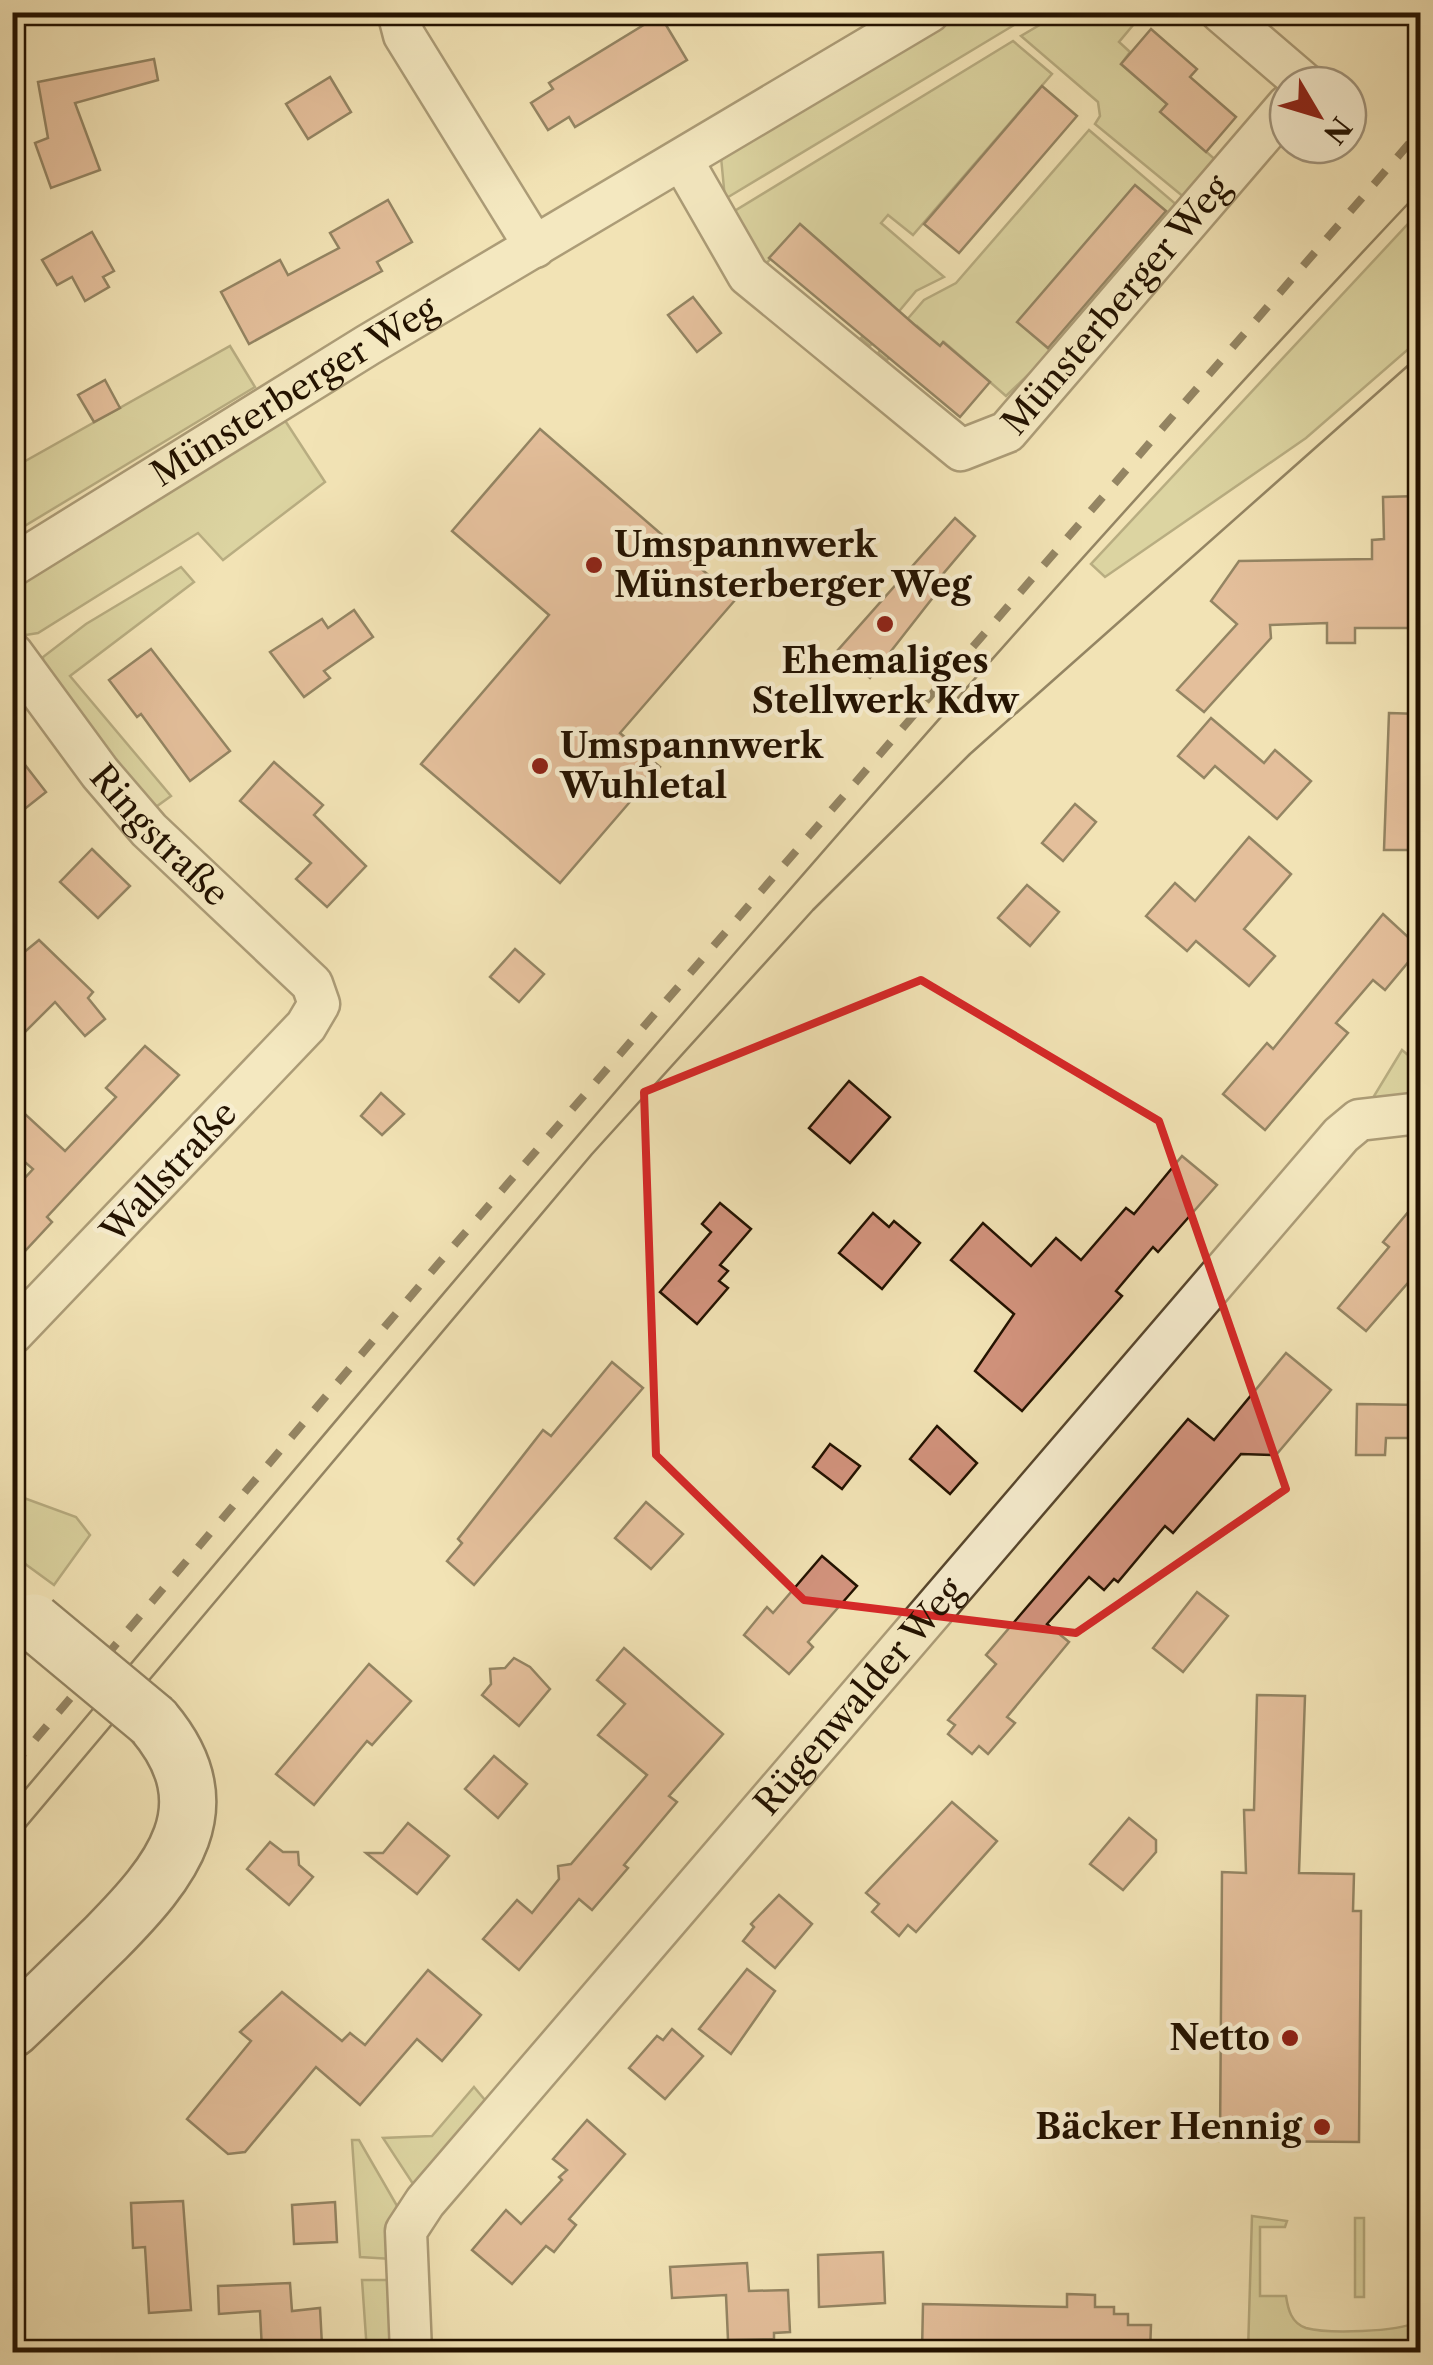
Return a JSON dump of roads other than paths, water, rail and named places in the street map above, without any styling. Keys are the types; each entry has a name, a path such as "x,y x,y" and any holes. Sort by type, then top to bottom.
{"street":[{"path":"398,12 404,35 535,246"},
{"name":"Münsterberger Weg","path":"12,566 535,246 929,12"},
{"path":"1221,12 1283,65"},
{"name":"Münsterberger Weg","path":"682,160 748,275 961,450 1007,432 1268,128"},
{"name":"Ringstraße","path":"12,653 137,816 312,984 319,1004"},
{"name":"Wallstraße","path":"12,1334 306,1026 319,1004"},
{"name":"Rügenwalder Weg","path":"412,2352 406,2232 425,2202 1341,1135 1359,1120 1420,1113"},
{"path":"12,2030 150,1893 179,1847 188,1801 186,1779 174,1746 152,1722 23,1614"}],"tram line":[{"path":"12,1805 530,1191 880,786 1058,585 1420,191"},
{"path":"12,1843 592,1154 813,910 970,754 1420,355"}],"railway":[{"path":"12,1767 438,1264 1420,131"}],"place":[{"name":"Umspannwerk Münsterberger Weg","path":"594,565"},
{"name":"Ehemaliges Stellwerk Kdw","path":"885,624"},
{"name":"Umspannwerk Wuhletal","path":"540,766"},
{"name":"Netto","path":"1290,2038"},
{"name":"Bäcker Hennig","path":"1322,2127"}]}
